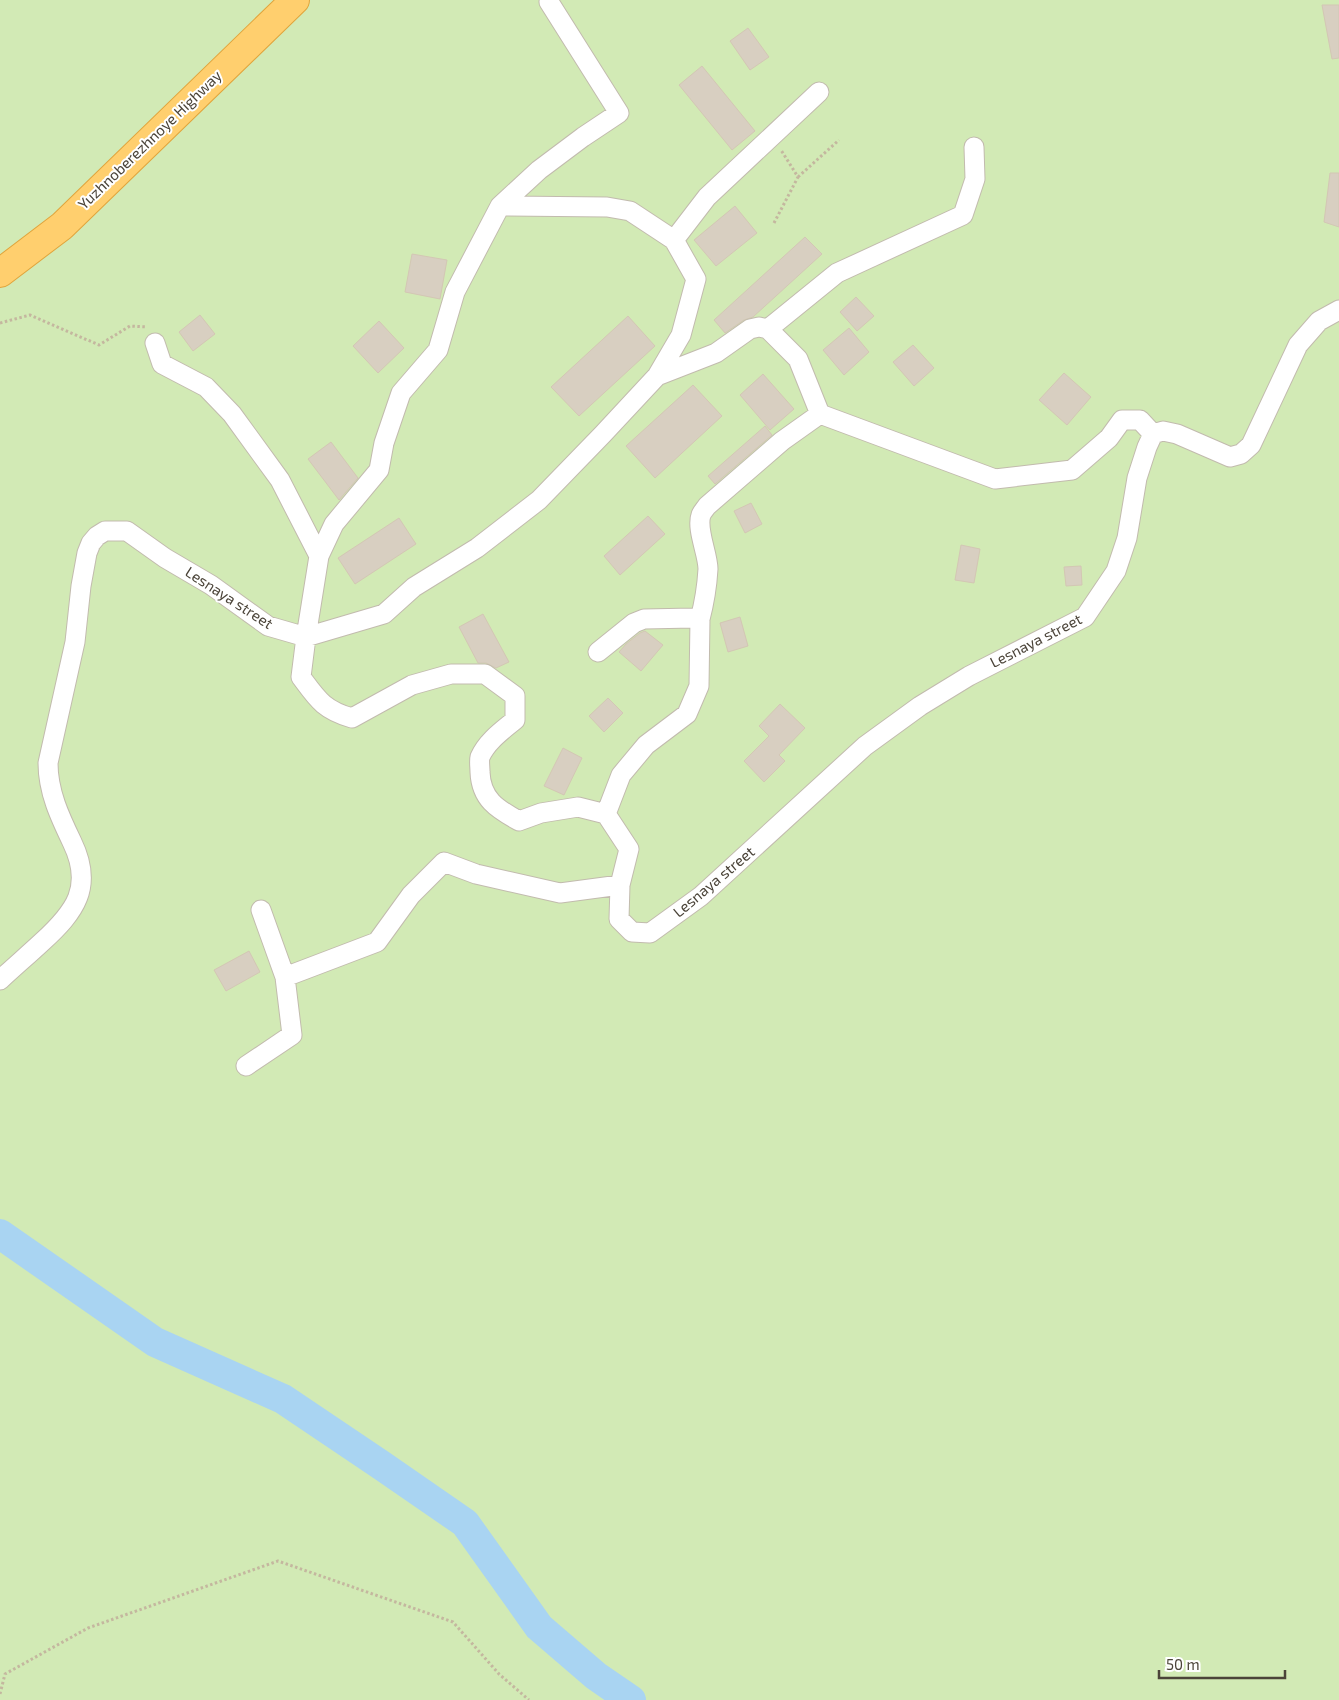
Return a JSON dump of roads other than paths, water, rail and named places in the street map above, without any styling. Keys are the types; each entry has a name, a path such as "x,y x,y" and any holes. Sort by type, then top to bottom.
{"highway":[{"name":"Yuzhnoberezhnoye Highway","path":"0,256 57,212 274,0"},
{"name":"Yuzhnoberezhnoye Highway","path":"0,273 62,226 295,0"}],"street":[{"path":"549,2 619,113 539,170 500,206 455,292 438,350 401,393 384,443 379,470 334,524 319,556 301,677 320,702 335,713 352,718 412,685 451,674 484,674 515,696 515,720 494,737 480,758 481,785 488,798 505,813 519,821 541,813 578,807 606,814 622,776 646,745 687,714 699,686 700,619 708,570 700,521 701,515 707,506 782,441 820,414"},
{"path":"674,240 707,198 819,92"},
{"path":"768,329 837,273 963,215 975,180 974,147"},
{"path":"306,637 384,614 414,587 477,548 539,500 657,376 680,335 696,278 674,240 630,210 607,207 500,206"},
{"path":"657,376 716,353 750,329 759,327 768,329 798,359 820,414 995,479 1072,470 1108,438 1122,420 1140,420 1153,434 1163,431 1177,434 1230,457 1241,454 1251,445 1298,346 1307,333 1320,321 1339,310"},
{"path":"155,342 162,364 206,388 232,414 280,480 319,556"},
{"name":"Lesnaya street","path":"606,814 629,849 620,884 619,919 632,932 650,933 701,896 865,746 912,712 968,676 1085,617 1116,571 1127,538 1137,478 1147,446 1153,434"},
{"name":"Lesnaya street","path":"0,980 68,916 78,900 80,891 80,859 62,824 48,780 48,763 75,642 81,586 87,553 91,543 97,536 105,531 127,530 165,558 212,585 268,626 306,637"},
{"path":"598,652 634,623 644,619 700,619"},
{"path":"286,976 377,942 411,895 444,862 476,874 560,894 620,884"},
{"path":"246,1066 292,1035 286,976 261,910"}],"waterway":[{"path":"0,1234 155,1342 283,1399 465,1523 539,1627 596,1676 631,1700"}]}
